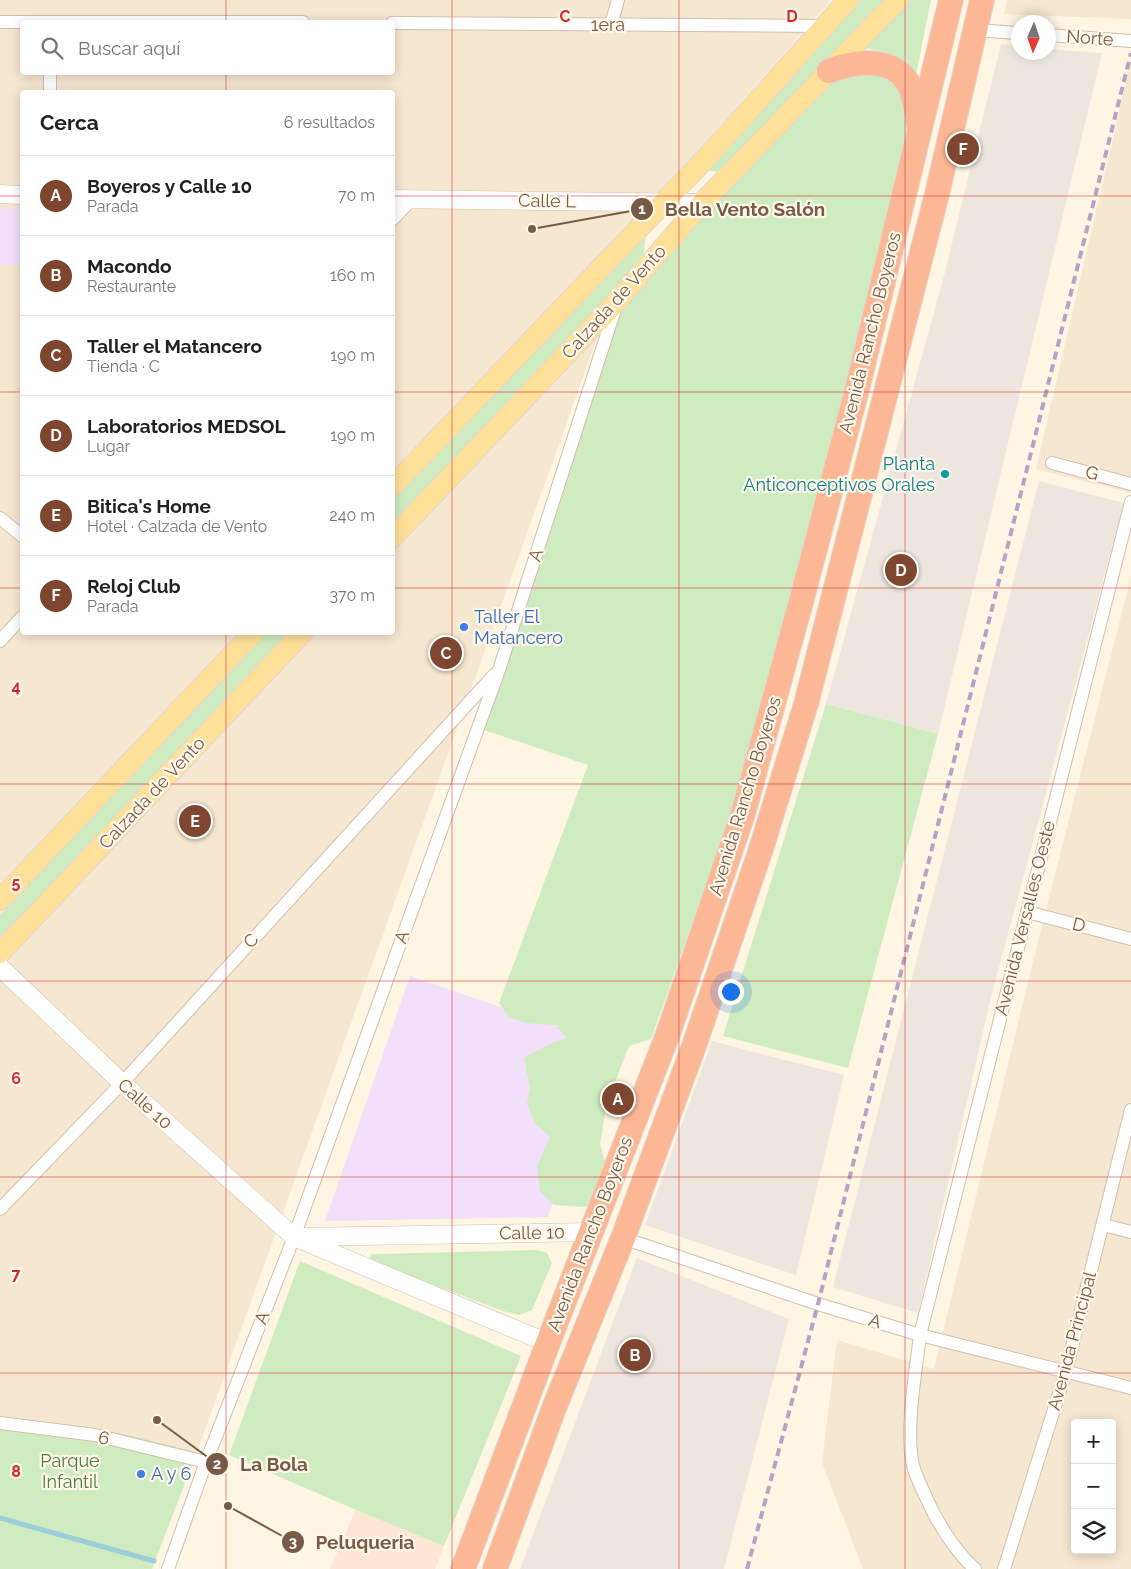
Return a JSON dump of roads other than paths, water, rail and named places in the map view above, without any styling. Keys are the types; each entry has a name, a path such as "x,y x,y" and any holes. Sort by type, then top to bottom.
{"highway":[{"name":"Avenida Rancho Boyeros","path":"463,1569 668,1034 743,814 844,438 951,0"},
{"name":"Avenida Rancho Boyeros","path":"495,1569 554,1408 623,1238 694,1046 760,852 806,704 937,194 982,0"},
{"path":"935,65 953,41 975,30"},
{"path":"829,71 842,66 862,63 883,65 897,72 907,81 910,88 920,132"}],"main road":[{"name":"Calzada de Vento","path":"395,484 708,156 848,0"},
{"name":"Calzada de Vento","path":"395,535 618,300 702,203 898,0"},
{"path":"708,156 704,166 708,174 718,178 730,174"},
{"path":"644,222 662,227 665,233 662,249"},
{"name":"Calzada de Vento","path":"0,900 251,635"},
{"name":"Calzada de Vento","path":"0,953 300,635"}],"street":[{"path":"611,25 618,0"},
{"path":"0,22 20,22"},
{"name":"1era","path":"395,23 824,26"},
{"path":"975,30 1011,33"},
{"name":"Norte","path":"1056,35 1131,40"},
{"path":"50,75 50,90"},
{"path":"0,194 20,195"},
{"name":"Calle L","path":"395,199 702,203"},
{"path":"395,217 412,199"},
{"name":"A","path":"168,1569 206,1462 294,1237 499,670 618,300"},
{"name":"G","path":"1052,463 1131,484"},
{"name":"Avenida Versalles Oeste","path":"975,1569 964,1560 943,1530 913,1467 910,1437 911,1416 920,1335 1131,502"},
{"path":"0,518 20,534"},
{"path":"0,641 20,619"},
{"name":"C","path":"0,1209 121,1082 499,670"},
{"name":"D","path":"1027,912 1131,939"},
{"name":"Calle 10","path":"0,967 121,1082 294,1237 548,1344"},
{"name":"Avenida Principal","path":"1004,1569 1066,1371 1131,1110"},
{"path":"1102,1224 1131,1232"},
{"name":"Calle 10","path":"294,1237 591,1232"},
{"name":"A","path":"623,1238 809,1301 920,1335 1131,1388"},
{"name":"6","path":"0,1423 95,1435 206,1462"}],"waterway":[{"path":"0,1518 154,1561"}],"railway":[{"path":"747,1569 818,1304 1131,53"}],"place":[{"name":"Reloj Club","path":"963,149"},
{"name":"Bella Vento Salón","path":"532,229"},
{"name":"Planta Anticonceptivos Orales","path":"945,474"},
{"name":"Laboratorios MEDSOL","path":"901,570"},
{"name":"Taller El Matancero","path":"464,627"},
{"name":"Taller el Matancero","path":"446,653"},
{"name":"Bitica's Home","path":"195,821"},
{"name":"Boyeros y Calle 10","path":"618,1099"},
{"name":"Macondo","path":"635,1355"},
{"name":"La Bola","path":"157,1420"},
{"name":"A y 6","path":"141,1474"},
{"name":"Peluqueria","path":"228,1506"}],"park label":[{"name":"Parque Infantil","path":"70,1471"}]}
